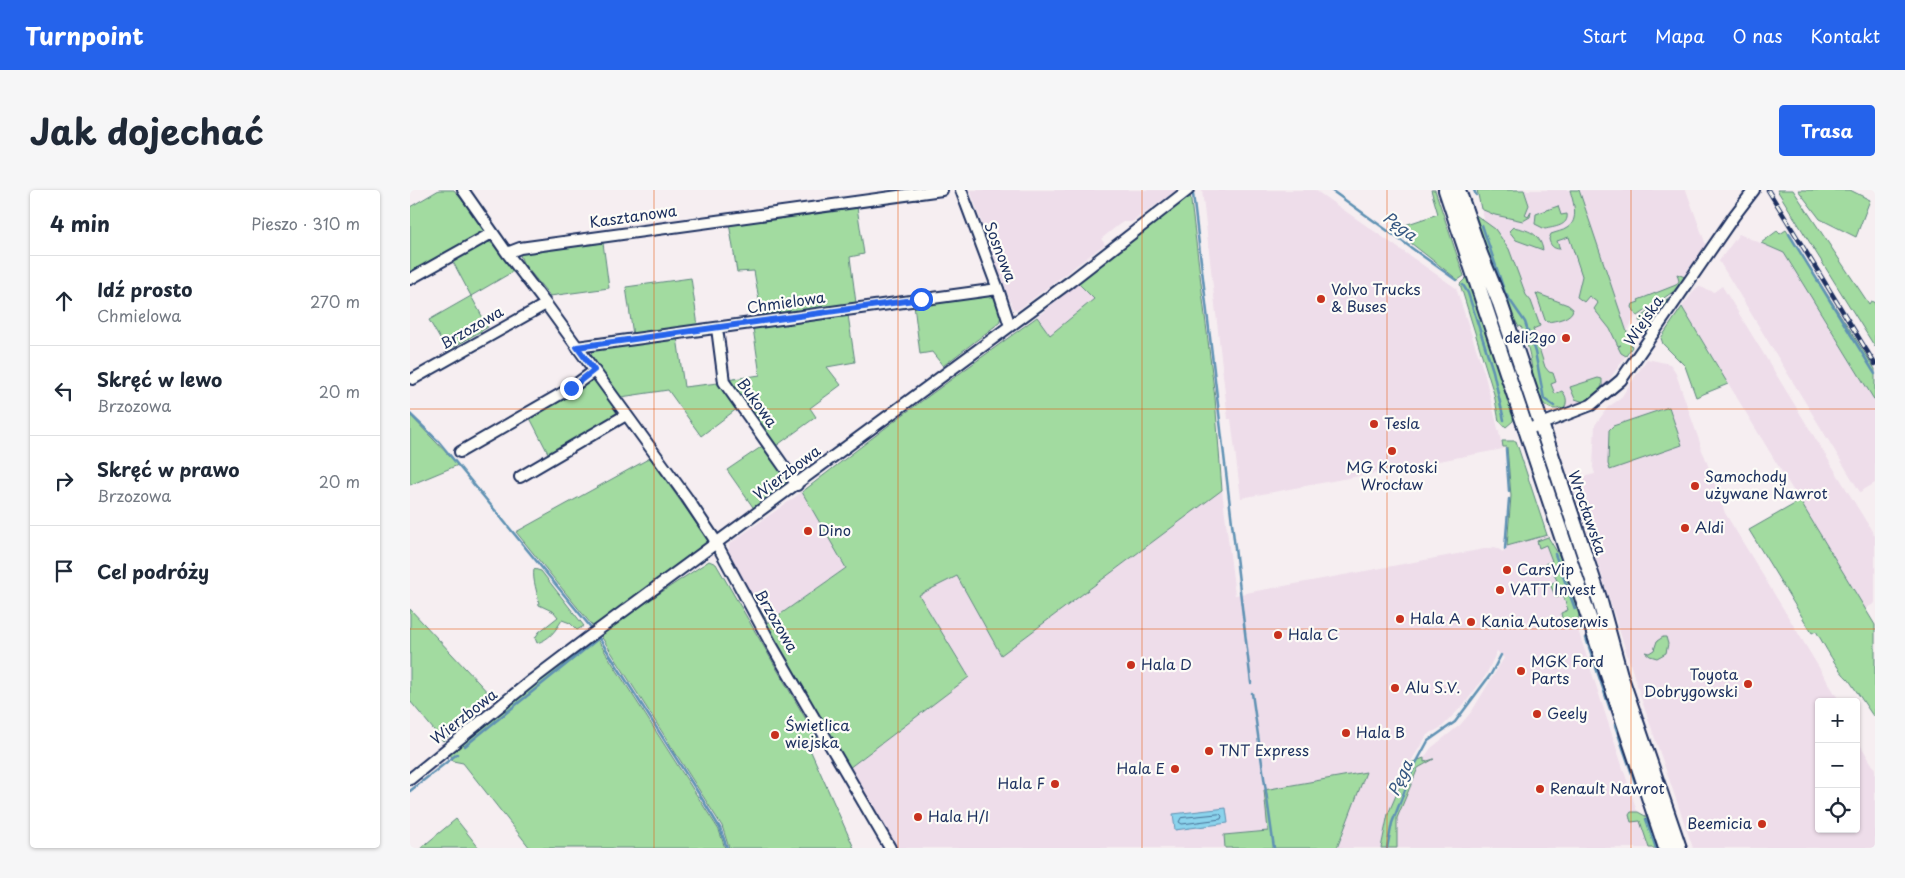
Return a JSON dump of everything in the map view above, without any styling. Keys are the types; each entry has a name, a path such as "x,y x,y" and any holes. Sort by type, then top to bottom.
{"main road":[{"name":"Wrocławska","path":"1446,190 1666,848"},
{"name":"Wrocławska","path":"1458,190 1480,254 1500,303 1541,424 1576,534 1599,598 1620,675 1679,848"}],"street":[{"name":"Brzozowa","path":"463,190 492,233 687,498 716,544 771,644 890,848"},
{"name":"Kasztanowa","path":"507,253 520,248 942,190"},
{"name":"Sosnowa","path":"961,190 1010,326"},
{"name":"Wiejska","path":"1526,430 1591,405 1621,380 1754,190"},
{"name":"Wierzbowa","path":"410,779 532,680 1010,326 1186,191"},
{"path":"410,279 492,233"},
{"name":"Chmielowa","path":"577,347 998,289"},
{"name":"Brzozowa","path":"413,379 546,304"},
{"name":"Bukowa","path":"717,328 724,382 797,485"},
{"path":"460,452 571,388 594,370"},
{"path":"520,477 626,415"}],"shaded area":[{"path":"970,190 1177,190 1132,222 1123,222 1117,226 1101,239 1105,244 1018,310 1013,309"},
{"path":"1202,190 1315,190 1456,288 1484,372 1503,449 1241,498 1231,419 1228,419"},
{"path":"1477,190 1686,190 1706,245 1676,286 1635,317 1627,331 1632,347 1600,393 1586,402 1565,410 1548,402 1485,223"},
{"path":"1739,234 1784,253 1875,401 1875,483 1860,492 1719,261"},
{"path":"1078,283 1094,299 1050,335 1037,317"},
{"path":"1722,286 1875,536 1875,603 1865,609 1682,307 1696,288 1700,287 1714,292"},
{"path":"1647,359 1670,364 1675,371 1725,513 1838,698 1815,698 1815,833 1860,833 1860,745 1875,769 1875,848 1693,848 1644,707 1571,480 1595,474 1593,467 1595,425 1608,407 1620,399"},
{"path":"1222,490 1235,595 1495,547 1503,552 1507,546 1547,535 1649,848 1397,848 1396,818 1418,768 1431,761 1424,762 1424,758 1431,748 1460,725 1472,711 1504,658 1497,651 1486,675 1466,702 1442,727 1427,735 1410,763 1388,814 1381,848 1337,848 1365,772 1268,831 1224,835 1225,848 895,848 849,768 969,677 919,595 957,575 1001,655"},
{"path":"802,492 846,568 768,623 729,556 729,544"}],"green space":[{"path":"439,190 454,190 481,224 485,232 410,277 410,207"},
{"path":"1431,190 1435,190 1464,276 1458,280 1393,229 1438,214"},
{"path":"1477,190 1524,190 1529,205 1525,215 1528,217 1531,212 1530,217 1523,221 1495,215 1481,209"},
{"path":"1570,190 1579,190 1632,347 1626,356 1621,353 1618,347 1621,345 1618,346 1610,329 1594,309 1598,303 1589,296 1584,302 1577,297 1582,276 1569,237 1557,241 1560,249 1551,245 1549,241 1551,234 1571,225 1574,216 1574,205"},
{"path":"1777,190 1793,190 1869,304 1871,301 1875,303 1875,347"},
{"path":"1798,190 1850,190 1870,200 1856,237 1820,219"},
{"path":"1190,193 1215,398 1222,490 1001,655 957,576 919,595 969,677 849,768 894,848 737,574 729,556 768,623 846,568 802,492 897,419 1037,317 1050,335 1094,299 1078,283"},
{"path":"1558,206 1561,215 1567,214 1566,221 1556,227 1545,229 1535,224 1536,214"},
{"path":"857,207 864,254 850,257 856,303 762,317 754,271 737,272 729,223"},
{"path":"1473,213 1495,229 1509,249 1540,326 1533,329 1545,367 1549,372 1553,373 1556,382 1551,384 1555,394 1562,391 1566,398 1566,405 1563,410 1561,408 1552,409 1541,399 1534,380 1521,326 1519,327 1508,308 1485,254"},
{"path":"1513,227 1528,231 1536,236 1543,250 1516,240 1509,231"},
{"path":"1786,230 1875,369 1875,401 1784,253 1761,243 1777,231 1780,234"},
{"path":"488,242 492,243 503,254 514,271 471,296 452,260"},
{"path":"603,243 609,288 550,296 523,263 520,255 524,251"},
{"path":"1677,274 1685,277 1674,291 1638,316 1636,315 1632,307 1633,304 1639,302 1638,300 1676,285 1679,281"},
{"path":"1467,277 1514,414 1513,421 1506,427 1499,421 1494,394 1460,284"},
{"path":"691,278 698,326 633,335 626,287"},
{"path":"1677,292 1666,308 1656,317 1651,320 1639,321 1640,318"},
{"path":"1536,293 1568,305 1573,309 1572,312 1563,318 1547,322"},
{"path":"988,295 998,300 1001,316 999,323 943,366 932,352 920,354 914,305"},
{"path":"471,296 488,327 447,351 429,320"},
{"path":"1682,307 1728,384 1696,397 1685,366 1663,344 1661,338"},
{"path":"848,315 855,362 827,367 841,385 810,408 816,417 776,446 727,380 760,375 753,328"},
{"path":"677,337 684,387 718,383 738,408 701,436 668,390 621,397 592,358 591,353 596,348"},
{"path":"594,377 618,409 617,415 549,455 529,416"},
{"path":"1598,378 1602,379 1602,386 1594,398 1584,402 1575,399 1570,387"},
{"path":"1669,407 1682,445 1610,470 1608,464 1609,430 1613,426"},
{"path":"410,415 458,465 410,485"},
{"path":"1502,441 1516,441 1547,535 1507,546 1511,496 1507,447 1503,447"},
{"path":"764,445 786,477 786,482 780,492 755,510 727,470"},
{"path":"650,458 708,540 703,549 595,629 516,532"},
{"path":"1800,501 1875,625 1875,714 1873,716 1836,664 1816,631 1812,633 1749,530"},
{"path":"1548,537 1566,567 1580,611 1578,619 1567,624 1562,618 1561,613 1568,610 1563,595 1556,598 1550,584 1557,581 1553,571 1548,573 1545,564 1552,561 1546,545 1539,548 1537,541"},
{"path":"709,561 716,564 818,740 808,745 854,848 729,848 722,826 599,633"},
{"path":"534,569 541,571 584,626 577,630 570,623 562,620 549,637 537,643 535,638 539,632 558,617 554,612 539,605"},
{"path":"410,609 492,697 443,741 410,701"},
{"path":"595,636 719,830 725,848 530,848 463,763 453,761 449,751"},
{"path":"1666,637 1668,644 1666,653 1657,658 1645,652 1649,653 1654,650 1657,641"},
{"path":"1424,758 1424,762 1434,759 1418,768 1397,818 1397,848 1381,848 1388,814 1410,763"},
{"path":"1366,772 1337,848 1225,848 1224,835 1268,831 1264,790"},
{"path":"1631,812 1638,812 1647,817 1658,848 1649,848 1640,821 1631,822 1629,815"},
{"path":"456,819 479,848 421,848"}],"water":[{"path":"1226,808 1228,823 1175,830 1173,814"}],"waterway":[{"name":"Pęga","path":"1331,190 1456,280"},
{"path":"1474,190 1476,195"},
{"path":"1193,194 1251,683"},
{"path":"1482,225 1505,293 1525,322 1535,352 1544,399 1554,406"},
{"path":"1789,234 1875,374"},
{"name":"Pęga","path":"1463,285 1468,293 1493,371 1504,420"},
{"path":"410,414 439,442 593,630"},
{"name":"Pęga","path":"1506,449 1509,491"},
{"name":"Pęga","path":"1505,549 1509,499"},
{"path":"1555,554 1575,609"},
{"path":"597,635 720,828 727,848"},
{"path":"465,746 599,638"},
{"path":"1586,638 1610,709"},
{"name":"Pęga","path":"1387,848 1392,823 1414,767 1428,741 1455,722 1491,674 1501,655"},
{"path":"1252,693 1274,848"},
{"path":"1615,725 1637,788"},
{"path":"410,791 457,754"},
{"path":"1646,819 1656,848"}],"railway":[{"path":"1768,190 1875,364"}],"place":[{"name":"Volvo Trucks & Buses","path":"1321,299"},
{"name":"deli2go","path":"1566,338"},
{"name":"Tesla","path":"1374,424"},
{"name":"MG Krotoski Wrocław","path":"1392,451"},
{"name":"Samochody używane Nawrot","path":"1695,486"},
{"name":"Aldi","path":"1685,528"},
{"name":"Dino","path":"808,531"},
{"name":"CarsVip","path":"1507,570"},
{"name":"VATT Invest","path":"1500,590"},
{"name":"Hala A","path":"1400,619"},
{"name":"Kania Autoserwis","path":"1471,622"},
{"name":"Hala C","path":"1278,635"},
{"name":"Hala D","path":"1131,665"},
{"name":"MGK Ford Parts","path":"1521,671"},
{"name":"Toyota Dobrygowski","path":"1748,684"},
{"name":"Alu S.V.","path":"1395,688"},
{"name":"Geely","path":"1537,714"},
{"name":"Hala B","path":"1346,733"},
{"name":"Świetlica wiejska","path":"775,735"},
{"name":"TNT Express","path":"1209,751"},
{"name":"Hala E","path":"1175,769"},
{"name":"Hala F","path":"1055,784"},
{"name":"Renault Nawrot","path":"1540,789"},
{"name":"Hala H/I","path":"918,817"},
{"name":"Beemicia","path":"1762,824"}],"route":[{"path":"571,388 594,370 577,347 921,299"}]}
